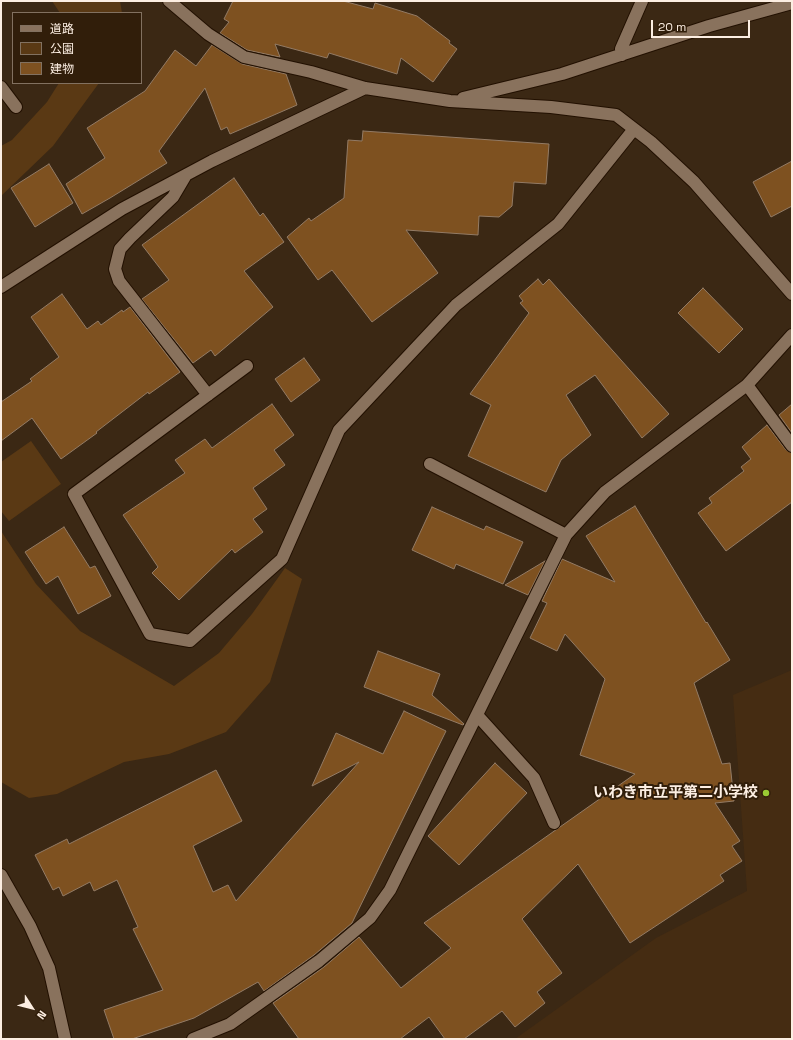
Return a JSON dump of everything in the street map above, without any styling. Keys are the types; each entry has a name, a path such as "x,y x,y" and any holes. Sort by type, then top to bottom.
{"street":[{"path":"169,1 208,34 244,57 311,72 365,88 450,101 551,108 616,115 651,142 694,182 792,294"},
{"path":"622,55 621,49 642,1"},
{"path":"450,101 562,74 709,26 792,2"},
{"path":"1,88 16,107"},
{"path":"1,287 122,209 212,160 365,88"},
{"path":"247,366 74,494 150,634 190,641 282,559 339,430 456,305 558,224 634,129"},
{"path":"186,175 180,188 173,197 120,249 115,269 119,281 208,395"},
{"path":"193,1039 230,1024 319,960 370,918 390,890 566,535 605,492 747,385 792,335"},
{"path":"747,385 792,446"},
{"path":"430,464 566,535"},
{"path":"477,714 534,778 554,823"},
{"path":"1,875 30,926 49,968 65,1039"}],"shaded area":[{"name":"いわき市立平第二小学校","path":"792,670 792,1039 515,1039 656,938 747,891 733,695"}],"green space":[{"path":"52,1 120,1 122,12 59,12"},
{"path":"58,84 98,84 53,146 1,196 1,146 12,140 47,102"},
{"path":"31,441 61,484 9,521 1,511 1,462"},
{"path":"1,531 36,584 80,631 174,686 219,653 252,614 285,568 302,579 270,682 226,732 169,754 124,762 57,794 29,798 1,782"}],"building":[{"path":"233,1 343,1 373,9 375,3 417,16 450,41 449,43 457,49 433,82 401,58 397,74 329,53 327,58 275,44 280,57 247,50 220,33 229,22 224,19"},
{"path":"212,45 242,64 286,74 297,105 230,134 227,127 221,130 205,88 159,151 167,163 82,214 66,184 105,158 87,128 145,91 175,50 196,66"},
{"path":"363,131 549,144 546,184 514,182 512,206 499,217 479,216 478,235 406,230 438,273 372,322 332,270 318,280 287,237 309,218 311,221 344,198 348,140 362,141"},
{"path":"792,161 792,206 771,217 753,182"},
{"path":"49,164 73,203 35,227 11,188"},
{"path":"234,178 260,216 263,213 284,242 244,271 273,307 215,356 211,350 193,363 142,299 169,280 142,245"},
{"path":"538,279 543,285 549,279 669,414 642,438 595,375 566,395 591,435 561,460 546,492 468,456 491,405 470,394 529,313 520,303 523,301 519,296"},
{"path":"703,288 743,329 719,353 678,313"},
{"path":"62,294 87,329 98,321 101,325 122,310 123,312 130,307 180,372 149,394 148,392 96,432 97,433 61,459 32,418 1,441 1,402 32,381 30,379 59,357 31,317"},
{"path":"304,358 320,380 291,402 275,379"},
{"path":"272,404 294,435 274,450 285,465 253,488 267,509 253,519 263,532 235,553 232,549 179,600 152,573 158,567 123,515 185,473 175,460 205,439 212,448"},
{"path":"792,404 792,433 779,415"},
{"path":"767,425 786,450 792,453 792,502 726,551 698,513 712,503 709,498 744,471 741,467 751,459 742,447"},
{"path":"635,506 730,660 694,683 722,764 730,763 734,801 715,803 740,841 732,846 742,861 720,875 724,881 630,943 578,864 522,919 562,973 537,992 545,1003 515,1027 502,1011 464,1039 445,1039 429,1017 400,1039 299,1039 273,1003 324,967 359,937 401,988 451,948 424,923 635,774 580,755 605,679 565,634 557,651 530,638 547,603 542,601 562,559 615,582 586,536"},
{"path":"432,507 484,530 486,526 523,542 503,584 456,564 454,569 412,550"},
{"path":"64,527 90,568 95,566 111,596 78,614 58,576 46,584 25,552"},
{"path":"545,561 528,595 505,585"},
{"path":"378,651 440,674 432,695 464,724 463,725 364,687"},
{"path":"404,711 446,731 352,923 314,955 264,991 258,982 194,1018 132,1039 114,1039 104,1010 163,990 133,929 138,927 117,880 94,891 90,882 63,896 59,887 53,890 35,855 67,839 69,844 216,770 242,821 193,846 213,892 228,885 236,901 359,762 312,786 336,733 383,754"},
{"path":"495,763 527,793 459,865 428,836"}],"place":[{"name":"いわき市立平第二小学校","path":"766,793"}]}
